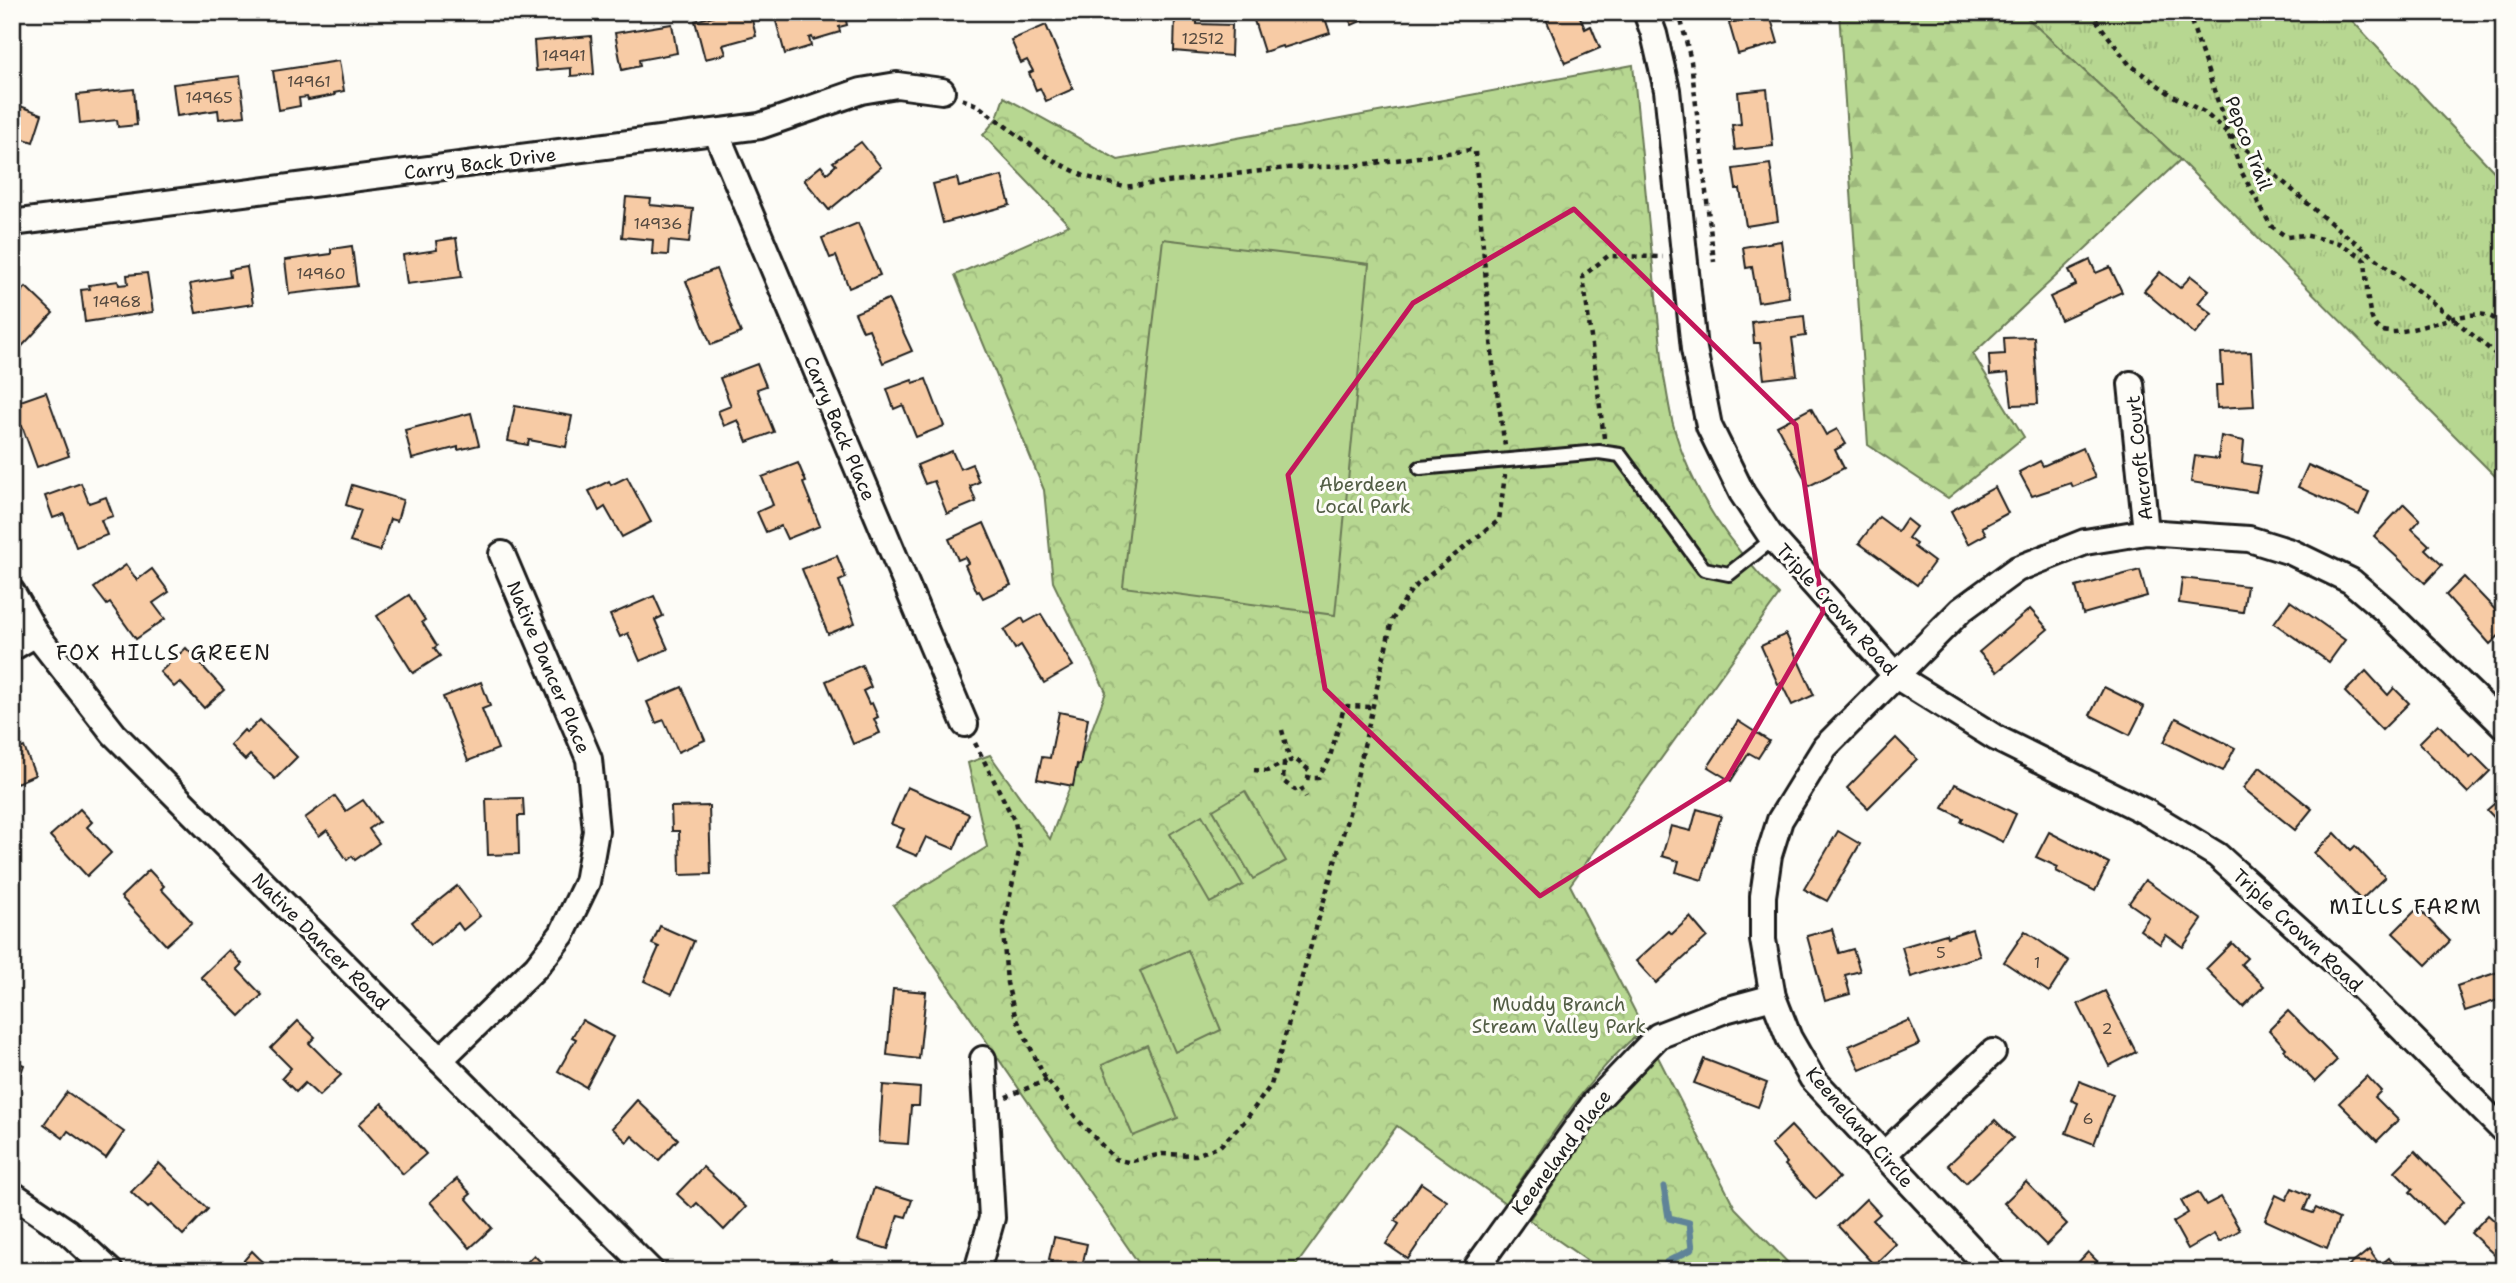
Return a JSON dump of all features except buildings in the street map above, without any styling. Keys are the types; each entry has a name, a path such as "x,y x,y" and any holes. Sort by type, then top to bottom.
{"street":[{"name":"Triple Crown Road","path":"1646,12 1667,90 1694,349 1709,426 1742,493 1773,539 1896,676 1996,738 2146,812 2217,855 2348,974 2500,1121"},
{"name":"Carry Back Drive","path":"12,223 760,126 861,91 897,85 942,92"},
{"name":"Carry Back Place","path":"716,132 965,724"},
{"name":"Ancroft Court","path":"2131,384 2146,532"},
{"name":"Keeneland Circle","path":"1992,1271 1812,1078 1789,1038 1773,997 1763,940 1763,896 1769,855 1780,820 1825,747 1961,610 2017,569 2085,542 2146,532 2249,539 2291,552 2351,581 2385,610 2504,726"},
{"name":"Native Dancer Place","path":"440,1060 537,966 562,934 587,882 596,831 589,760 502,554"},
{"name":"Native Dancer Road","path":"12,592 36,634 114,734 651,1271"},
{"path":"12,648 36,634"},
{"name":"Keeneland Place","path":"1474,1271 1595,1102 1658,1035 1725,1010 1773,997"},
{"path":"1883,1156 1993,1052"},
{"path":"976,1271 992,1218 983,1059"},
{"path":"12,1194 68,1232 110,1271"}],"lane":[{"path":"1420,468 1606,453 1620,455 1704,569 1729,574 1773,539"}],"path":[{"path":"1679,12 1691,61 1714,261"},
{"path":"2090,12 2129,64 2173,96 2204,111 2323,217 2504,361"},
{"name":"Pepco Trail","path":"2188,12 2241,171 2271,226 2287,237 2304,235 2339,243 2360,255 2365,260 2375,325 2384,332 2398,333 2451,317 2487,315 2496,320 2504,331"},
{"path":"942,92 977,105 1046,156 1066,167 1084,176 1124,187 1287,168 1378,163 1469,150 1475,152 1493,364 1507,460 1499,520 1412,589 1392,620 1349,813 1271,1085 1244,1122 1220,1146 1196,1155 1162,1154 1128,1162 1115,1159 1077,1119 1047,1080 1015,1015 1003,957 1003,930 1020,848 1015,822 965,724"},
{"path":"1606,453 1583,276 1608,256 1685,257"},
{"path":"1308,778 1318,778 1325,769 1343,711 1347,706 1371,707"},
{"path":"1254,770 1267,771 1287,762 1295,759 1309,770 1308,784 1295,790 1283,781 1287,762 1282,730"},
{"path":"1301,787 1306,797"},
{"path":"985,1100 1010,1096 1047,1080"}],"highlighted area":[{"path":"1574,209 1796,425 1823,612 1727,779 1540,896 1325,689 1288,475 1413,303"}],"green space":[{"path":"1839,12 2021,12 2180,160 1973,354 2024,437 1948,498 1868,445"},
{"path":"2021,12 2344,12 2504,182 2504,485 2180,160"},
{"name":"Aberdeen Local Park","path":"1633,65 1664,377 1673,424 1690,473 1715,517 1745,558 1779,595 1570,885 1644,1029 1623,1047 1586,1089 1505,1203 1397,1126 1292,1271 1144,1271 893,905 987,847 968,763 990,755 1050,839 1106,692 1053,582 1044,490 955,275 1069,225 983,135 997,118 1004,97 1118,160"},
{"path":"1163,239 1369,264 1335,615 1123,587"},
{"path":"1245,791 1286,861 1253,879 1213,810"},
{"path":"1202,815 1243,885 1210,903 1170,834"},
{"path":"1188,950 1221,1030 1175,1052 1140,971"},
{"path":"1147,1045 1178,1118 1133,1136 1102,1065"},
{"name":"Muddy Branch Stream Valley Park","path":"1657,1055 1735,1208 1796,1271 1592,1271 1589,1262 1529,1220 1625,1083"}],"waterway":[{"path":"1664,1187 1669,1218 1689,1223 1692,1249 1667,1262 1664,1271"}],"district":[{"name":"FOX HILLS GREEN","path":"164,653"},
{"name":"MILLS FARM","path":"2406,907"}]}
